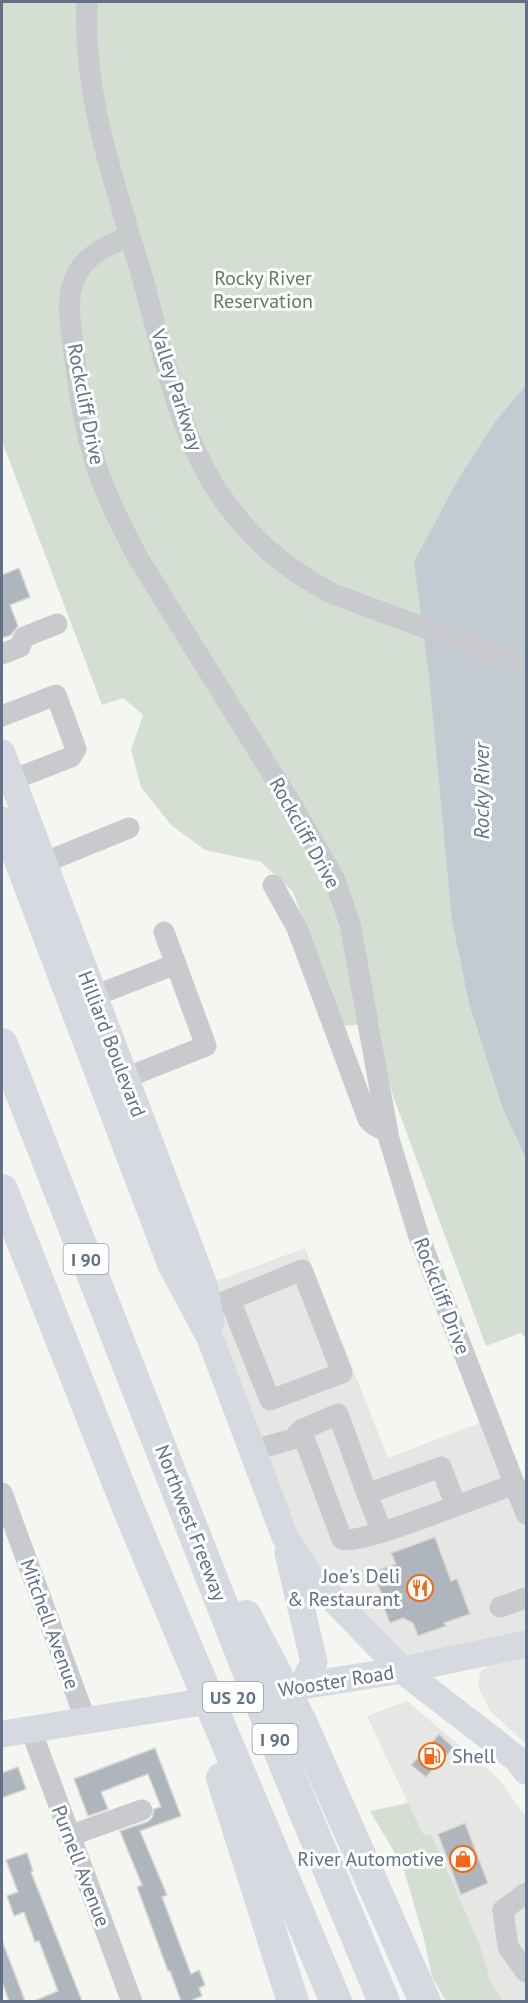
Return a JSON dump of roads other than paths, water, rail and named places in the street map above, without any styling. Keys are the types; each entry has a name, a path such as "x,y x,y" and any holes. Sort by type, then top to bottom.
{"highway":[{"name":"Northwest Freeway","path":"2,1044 285,1765 384,2001"},
{"name":"I 90","path":"2,1190 159,1583 336,2001"},
{"path":"172,1474 301,1722 425,2001"},
{"path":"159,1583 293,2001"}],"main road":[{"name":"Hilliard Boulevard","path":"2,753 204,1285 219,1304 211,1320 210,1338"},
{"name":"Hilliard Boulevard","path":"2,820 171,1265 210,1338 285,1537 308,1573 402,1670 491,1738 518,1760 526,1771"},
{"path":"285,1537 311,1677"},
{"name":"Wooster Road","path":"2,1734 148,1712 311,1677 402,1670 526,1644"}],"street":[{"name":"Valley Parkway","path":"87,2 88,62 94,104 106,158 187,431 200,461 218,492 239,521 269,552 303,578 333,594 526,665"},
{"name":"Rockcliff Drive","path":"129,237 95,253 82,267 72,286 70,321 77,375 97,467 137,556 290,802 334,878 350,924 388,1132 418,1234 526,1514"},
{"path":"2,654 20,647 24,637 57,624"},
{"path":"2,716 64,692 76,749 71,757 12,780"},
{"path":"43,863 129,828"},
{"path":"273,885 297,928 368,1119 388,1132"},
{"path":"125,1078 206,1046 164,932"},
{"path":"94,996 176,964"},
{"path":"302,1270 342,1373 270,1400 262,1381 219,1304 302,1270"},
{"path":"232,1393 262,1381"},
{"path":"254,1450 293,1439 301,1430 338,1414 382,1532"},
{"path":"301,1430 342,1539 347,1541 382,1532 515,1484"},
{"path":"367,1494 441,1467 456,1506"},
{"name":"Mitchell Avenue","path":"2,1493 86,1721"},
{"path":"500,1607 526,1598"},
{"name":"Purnell Avenue","path":"30,1730 132,2001"},
{"path":"69,1836 142,1810"},
{"path":"526,1893 503,1910 508,1947 526,1972"}],"water":[{"name":"Rocky River","path":"526,385 526,1158 503,1109 469,1003 452,920 429,676 414,562 456,483 495,422"}],"place":[{"name":"Joe's Deli & Restaurant","path":"420,1588"},
{"name":"Shell","path":"432,1756"},
{"name":"River Automotive","path":"463,1859"}],"park label":[{"name":"Rocky River Reservation","path":"263,290"}]}
